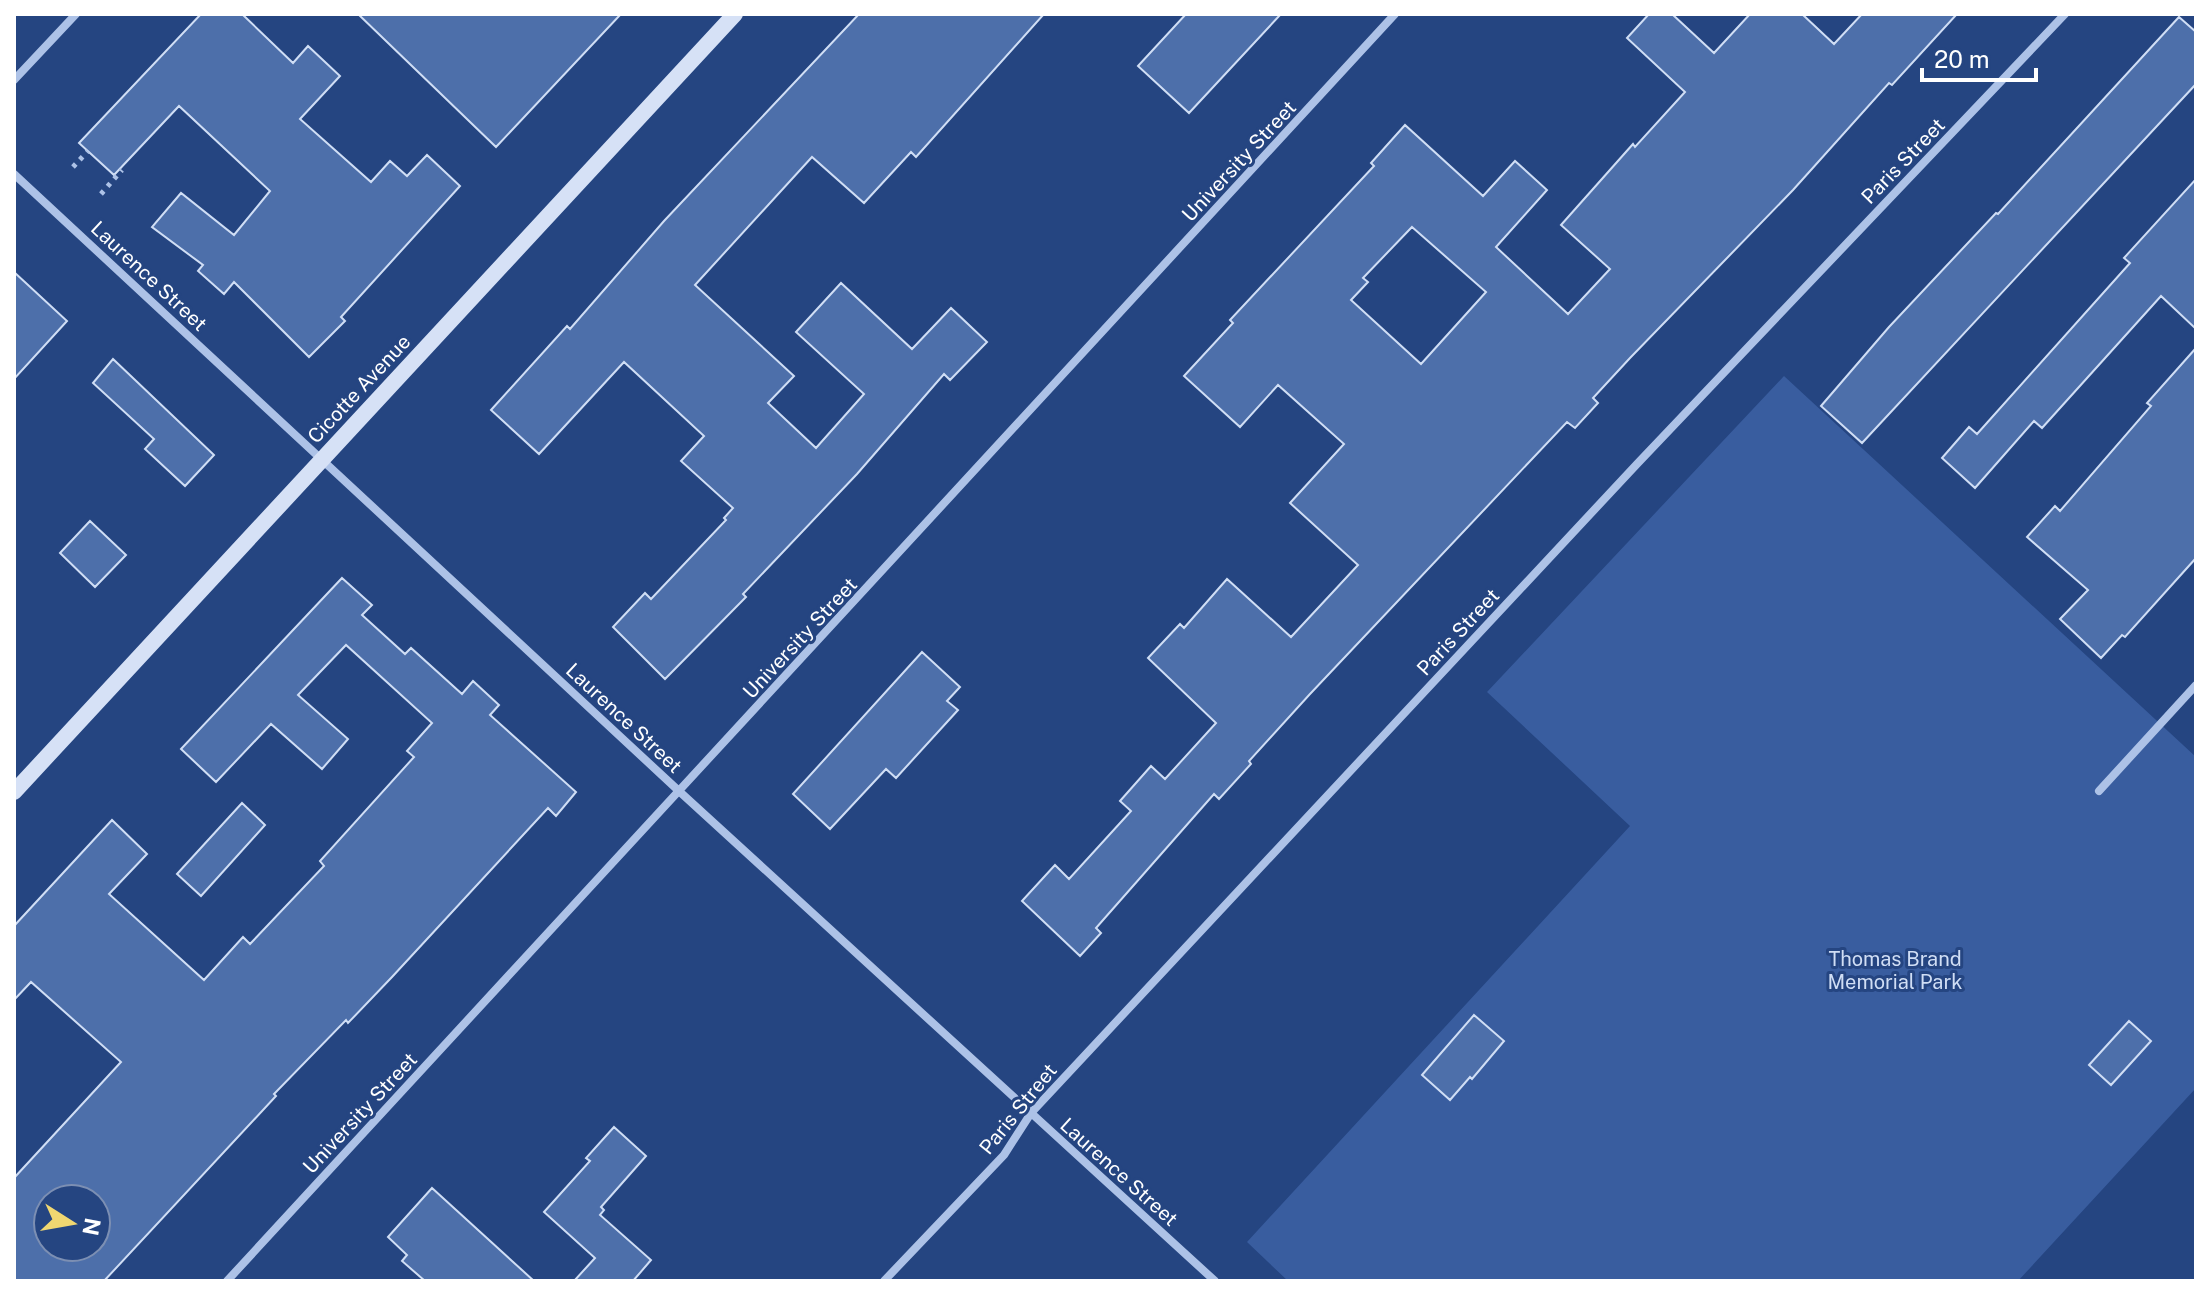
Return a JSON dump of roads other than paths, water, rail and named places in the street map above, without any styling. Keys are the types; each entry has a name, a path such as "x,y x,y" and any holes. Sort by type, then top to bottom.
{"street":[{"path":"14,80 76,14"},
{"name":"Cicotte Avenue","path":"14,792 735,14"},
{"name":"University Street","path":"227,1281 1395,14"},
{"name":"Paris Street","path":"884,1281 1004,1155 1031,1113 1637,464 2065,14"},
{"name":"Laurence Street","path":"14,174 680,792 1215,1281"},
{"path":"2099,791 2196,685"}],"park label":[{"name":"Thomas Brand Memorial Park","path":"1895,970"}]}
